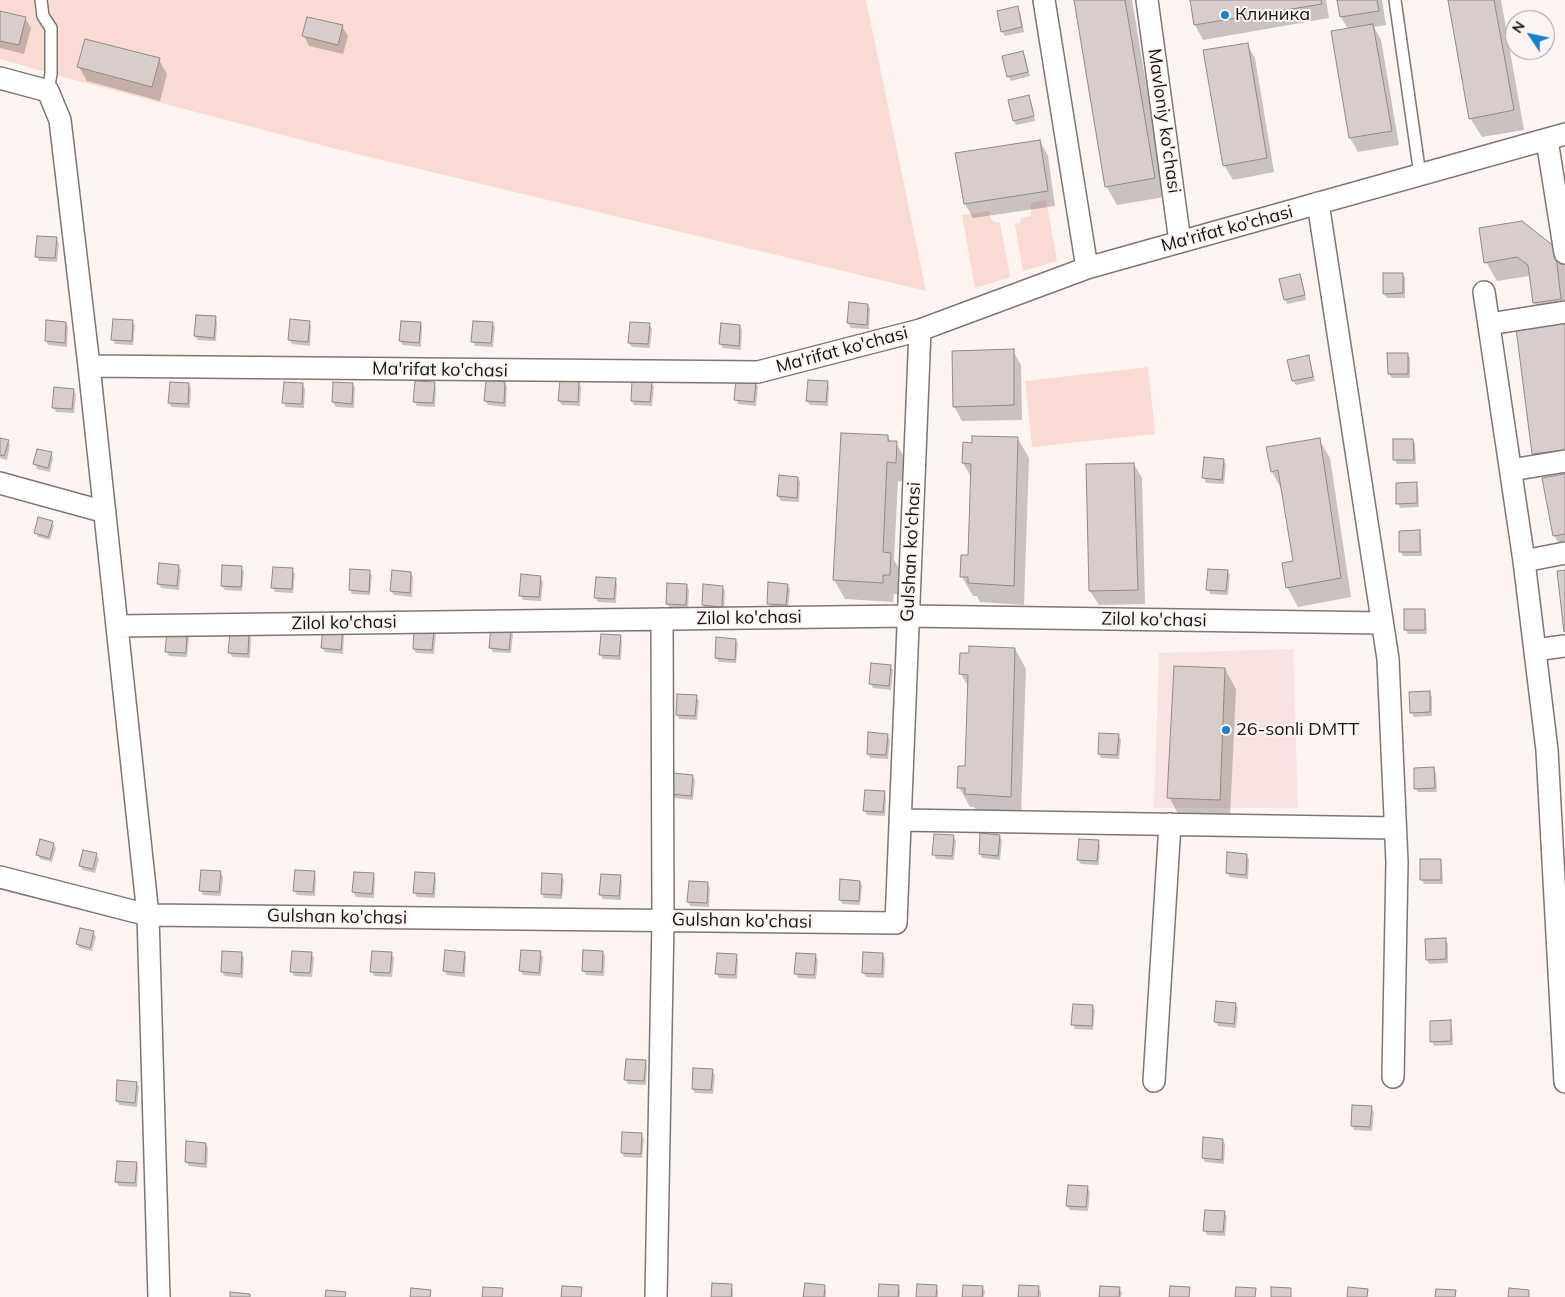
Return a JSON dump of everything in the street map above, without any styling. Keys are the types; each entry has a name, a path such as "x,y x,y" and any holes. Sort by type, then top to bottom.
{"street":[{"path":"1044,0 1087,268"},
{"name":"Mavloniy ko'chasi","path":"1147,0 1180,242"},
{"path":"0,78 48,91 60,120 89,366 148,915 159,1297"},
{"path":"1556,137 1565,253"},
{"name":"Ma'rifat ko'chasi","path":"89,366 758,372 920,330 1087,268 1556,137"},
{"path":"1318,204 1388,659 1397,862 1393,1077"},
{"path":"1484,292 1524,561 1535,650 1556,748 1565,1082"},
{"path":"1489,324 1565,312"},
{"name":"Gulshan ko'chasi","path":"0,878 148,915 896,923 920,330"},
{"path":"1511,470 1565,461"},
{"path":"0,483 105,512"},
{"path":"1524,561 1565,553"},
{"name":"Zilol ko'chasi","path":"117,626 908,616 1382,623"},
{"path":"656,1297 664,920 662,619"},
{"path":"1535,650 1565,646"},
{"path":"900,820 1395,828"},
{"path":"1154,1081 1170,824"}],"lane":[{"path":"42,0 43,16 51,28 51,74 48,91"},
{"path":"1395,0 1420,175"}],"shaded area":[{"path":"0,0 866,0 926,291 336,149 0,59"},
{"path":"1046,200 1057,261 1023,271 1015,224 1020,223 1021,218 1031,216 1031,203"},
{"path":"989,211 991,219 1000,223 1010,277 975,288 962,215"},
{"path":"1148,367 1155,434 1032,447 1025,381"},
{"name":"26-sonli DMTT","path":"1293,649 1298,808 1154,808 1159,653"}],"building":[{"path":"1074,0 1125,0 1155,178 1105,187"},
{"name":"Клиника","path":"1190,0 1321,0 1322,4 1194,25"},
{"path":"1337,0 1377,0 1379,11 1340,17"},
{"path":"1448,0 1494,0 1514,110 1469,119"},
{"path":"1018,6 1022,27 1001,32 997,11"},
{"path":"0,11 26,17 19,45 0,41"},
{"path":"307,17 343,25 338,45 302,36"},
{"path":"1373,24 1392,131 1349,138 1331,31"},
{"path":"85,39 160,58 152,87 77,67"},
{"path":"1248,43 1267,158 1223,166 1203,50"},
{"path":"1023,51 1028,72 1007,77 1002,56"},
{"path":"1029,95 1034,116 1013,121 1008,100"},
{"path":"1040,140 1048,191 964,204 955,153"},
{"path":"1522,221 1555,247 1561,299 1533,303 1528,265 1517,257 1484,263 1479,228"},
{"path":"37,236 57,237 55,258 35,257"},
{"path":"1383,273 1403,273 1403,293 1383,294"},
{"path":"1300,274 1305,295 1284,300 1279,279"},
{"path":"849,302 868,304 867,325 847,323"},
{"path":"196,315 216,316 214,338 194,336"},
{"path":"113,319 133,320 132,341 111,340"},
{"path":"290,319 310,321 308,342 288,340"},
{"path":"46,320 66,322 65,343 45,341"},
{"path":"401,321 421,322 419,343 399,341"},
{"path":"473,321 493,322 491,343 471,342"},
{"path":"630,322 650,323 648,344 628,343"},
{"path":"1565,322 1565,450 1532,454 1516,328"},
{"path":"721,323 740,325 739,346 719,344"},
{"path":"1014,349 1014,405 953,407 952,351"},
{"path":"1387,353 1408,353 1408,374 1388,374"},
{"path":"1309,355 1313,377 1292,381 1287,360"},
{"path":"736,379 756,381 754,402 734,400"},
{"path":"486,380 505,382 504,403 484,401"},
{"path":"560,380 579,381 578,402 558,401"},
{"path":"632,380 652,381 650,402 631,401"},
{"path":"808,380 828,381 826,402 806,401"},
{"path":"415,381 435,382 433,403 413,402"},
{"path":"170,382 189,383 188,404 168,403"},
{"path":"284,382 303,383 302,404 282,403"},
{"path":"333,382 353,383 352,404 332,402"},
{"path":"54,387 74,389 72,409 52,408"},
{"path":"841,433 888,435 888,441 897,441 896,463 887,462 883,552 891,553 890,575 883,575 883,583 833,580"},
{"path":"972,436 1018,437 1014,586 968,583 968,577 960,577 961,555 968,555 971,464 962,463 963,442 972,443"},
{"path":"0,438 9,440 4,456 0,455"},
{"path":"1320,438 1341,578 1286,588 1282,563 1293,561 1278,470 1271,472 1266,447"},
{"path":"1393,439 1413,439 1414,460 1393,460"},
{"path":"37,449 52,452 48,468 33,464"},
{"path":"1204,457 1224,459 1222,480 1202,478"},
{"path":"1134,463 1138,590 1089,591 1086,464"},
{"path":"1565,474 1565,534 1553,536 1542,478"},
{"path":"779,475 798,477 797,498 777,496"},
{"path":"1417,482 1417,503 1396,504 1396,483"},
{"path":"38,517 53,521 48,537 34,533"},
{"path":"1420,530 1420,552 1399,552 1399,531"},
{"path":"159,563 179,565 177,586 157,584"},
{"path":"222,565 242,566 241,587 221,586"},
{"path":"273,567 293,568 292,589 271,588"},
{"path":"350,569 370,570 369,592 349,590"},
{"path":"1208,569 1228,570 1226,591 1206,590"},
{"path":"392,570 411,572 410,593 390,591"},
{"path":"1565,570 1565,631 1564,632 1557,571"},
{"path":"521,574 541,576 539,597 519,596"},
{"path":"596,577 616,578 614,599 594,598"},
{"path":"768,582 788,584 786,605 767,604"},
{"path":"667,583 687,584 686,605 666,604"},
{"path":"703,584 723,586 722,607 702,605"},
{"path":"1404,609 1425,609 1425,630 1404,630"},
{"path":"323,627 343,629 341,650 321,648"},
{"path":"491,627 511,629 509,650 489,648"},
{"path":"414,628 434,629 432,650 413,649"},
{"path":"167,631 187,632 186,653 165,652"},
{"path":"230,632 249,633 248,654 228,653"},
{"path":"601,634 621,635 619,656 599,655"},
{"path":"716,637 736,639 735,660 715,658"},
{"path":"969,646 1015,648 1011,797 965,794 965,788 957,788 958,766 965,766 968,675 959,674 960,653 969,653"},
{"path":"871,663 891,665 889,686 869,684"},
{"path":"1174,666 1225,668 1220,800 1167,798"},
{"path":"1430,691 1430,712 1410,713 1409,692"},
{"path":"677,694 697,695 695,716 676,715"},
{"path":"868,732 888,734 886,755 867,754"},
{"path":"1099,733 1119,734 1117,755 1098,754"},
{"path":"1434,767 1435,788 1414,789 1414,768"},
{"path":"673,773 693,775 691,796 671,794"},
{"path":"865,790 885,791 883,812 863,811"},
{"path":"980,833 1000,835 998,856 979,854"},
{"path":"934,834 954,835 952,856 932,855"},
{"path":"40,839 54,843 50,859 36,855"},
{"path":"1079,839 1099,840 1097,861 1077,860"},
{"path":"83,850 97,853 93,869 79,866"},
{"path":"1227,852 1247,854 1246,875 1226,873"},
{"path":"1420,859 1441,859 1441,880 1420,880"},
{"path":"201,870 221,871 219,892 199,891"},
{"path":"295,870 315,871 313,892 293,891"},
{"path":"354,872 374,873 372,894 352,892"},
{"path":"415,872 435,873 433,894 413,893"},
{"path":"542,873 562,874 561,895 541,894"},
{"path":"601,874 621,875 619,896 599,895"},
{"path":"840,879 860,881 859,901 839,900"},
{"path":"689,881 708,882 707,903 687,902"},
{"path":"80,928 94,931 90,948 76,944"},
{"path":"1446,938 1446,959 1426,960 1425,939"},
{"path":"445,950 465,952 463,973 443,971"},
{"path":"521,950 541,951 539,973 519,971"},
{"path":"583,950 603,951 602,972 582,971"},
{"path":"222,951 242,952 241,974 221,972"},
{"path":"292,951 312,952 310,973 290,972"},
{"path":"372,951 392,952 390,973 370,972"},
{"path":"863,952 883,953 882,974 862,973"},
{"path":"717,953 737,954 735,975 715,974"},
{"path":"796,953 816,954 814,975 794,974"},
{"path":"1216,1001 1236,1003 1234,1024 1214,1022"},
{"path":"1073,1004 1093,1005 1092,1026 1071,1025"},
{"path":"1451,1020 1451,1041 1430,1042 1430,1021"},
{"path":"626,1059 646,1060 644,1081 624,1080"},
{"path":"693,1068 713,1069 711,1090 692,1089"},
{"path":"117,1080 137,1082 135,1103 116,1101"},
{"path":"1352,1105 1372,1106 1370,1127 1351,1126"},
{"path":"622,1132 642,1133 641,1154 621,1153"},
{"path":"1203,1137 1223,1139 1222,1160 1202,1158"},
{"path":"186,1141 206,1143 205,1164 185,1162"},
{"path":"117,1161 137,1162 135,1183 115,1182"},
{"path":"1068,1185 1088,1186 1086,1207 1066,1206"},
{"path":"1205,1210 1225,1211 1223,1232 1203,1231"},
{"path":"712,1283 732,1284 731,1297 711,1297"},
{"path":"805,1283 825,1285 824,1297 803,1297"},
{"path":"879,1284 899,1285 898,1297 878,1297"},
{"path":"917,1284 937,1285 936,1297 916,1297"},
{"path":"963,1285 983,1286 982,1297 962,1297"},
{"path":"1019,1285 1039,1286 1038,1297 1018,1297"},
{"path":"562,1286 582,1287 581,1297 561,1297"},
{"path":"1100,1286 1120,1287 1119,1297 1099,1297"},
{"path":"1170,1286 1190,1287 1189,1297 1169,1297"},
{"path":"483,1287 503,1288 502,1297 482,1297"},
{"path":"1236,1287 1256,1288 1255,1297 1235,1297"},
{"path":"1271,1287 1291,1288 1291,1297 1271,1297"},
{"path":"1348,1287 1368,1289 1367,1297 1347,1297"},
{"path":"411,1288 431,1290 430,1297 410,1297"},
{"path":"1509,1288 1529,1290 1529,1297 1508,1297"},
{"path":"1436,1289 1456,1290 1455,1297 1435,1297"},
{"path":"326,1290 346,1292 345,1297 325,1297"},
{"path":"230,1292 250,1294 250,1297 230,1297"}],"place":[{"name":"Клиника","path":"1225,15"},
{"name":"26-sonli DMTT","path":"1226,730"}]}
